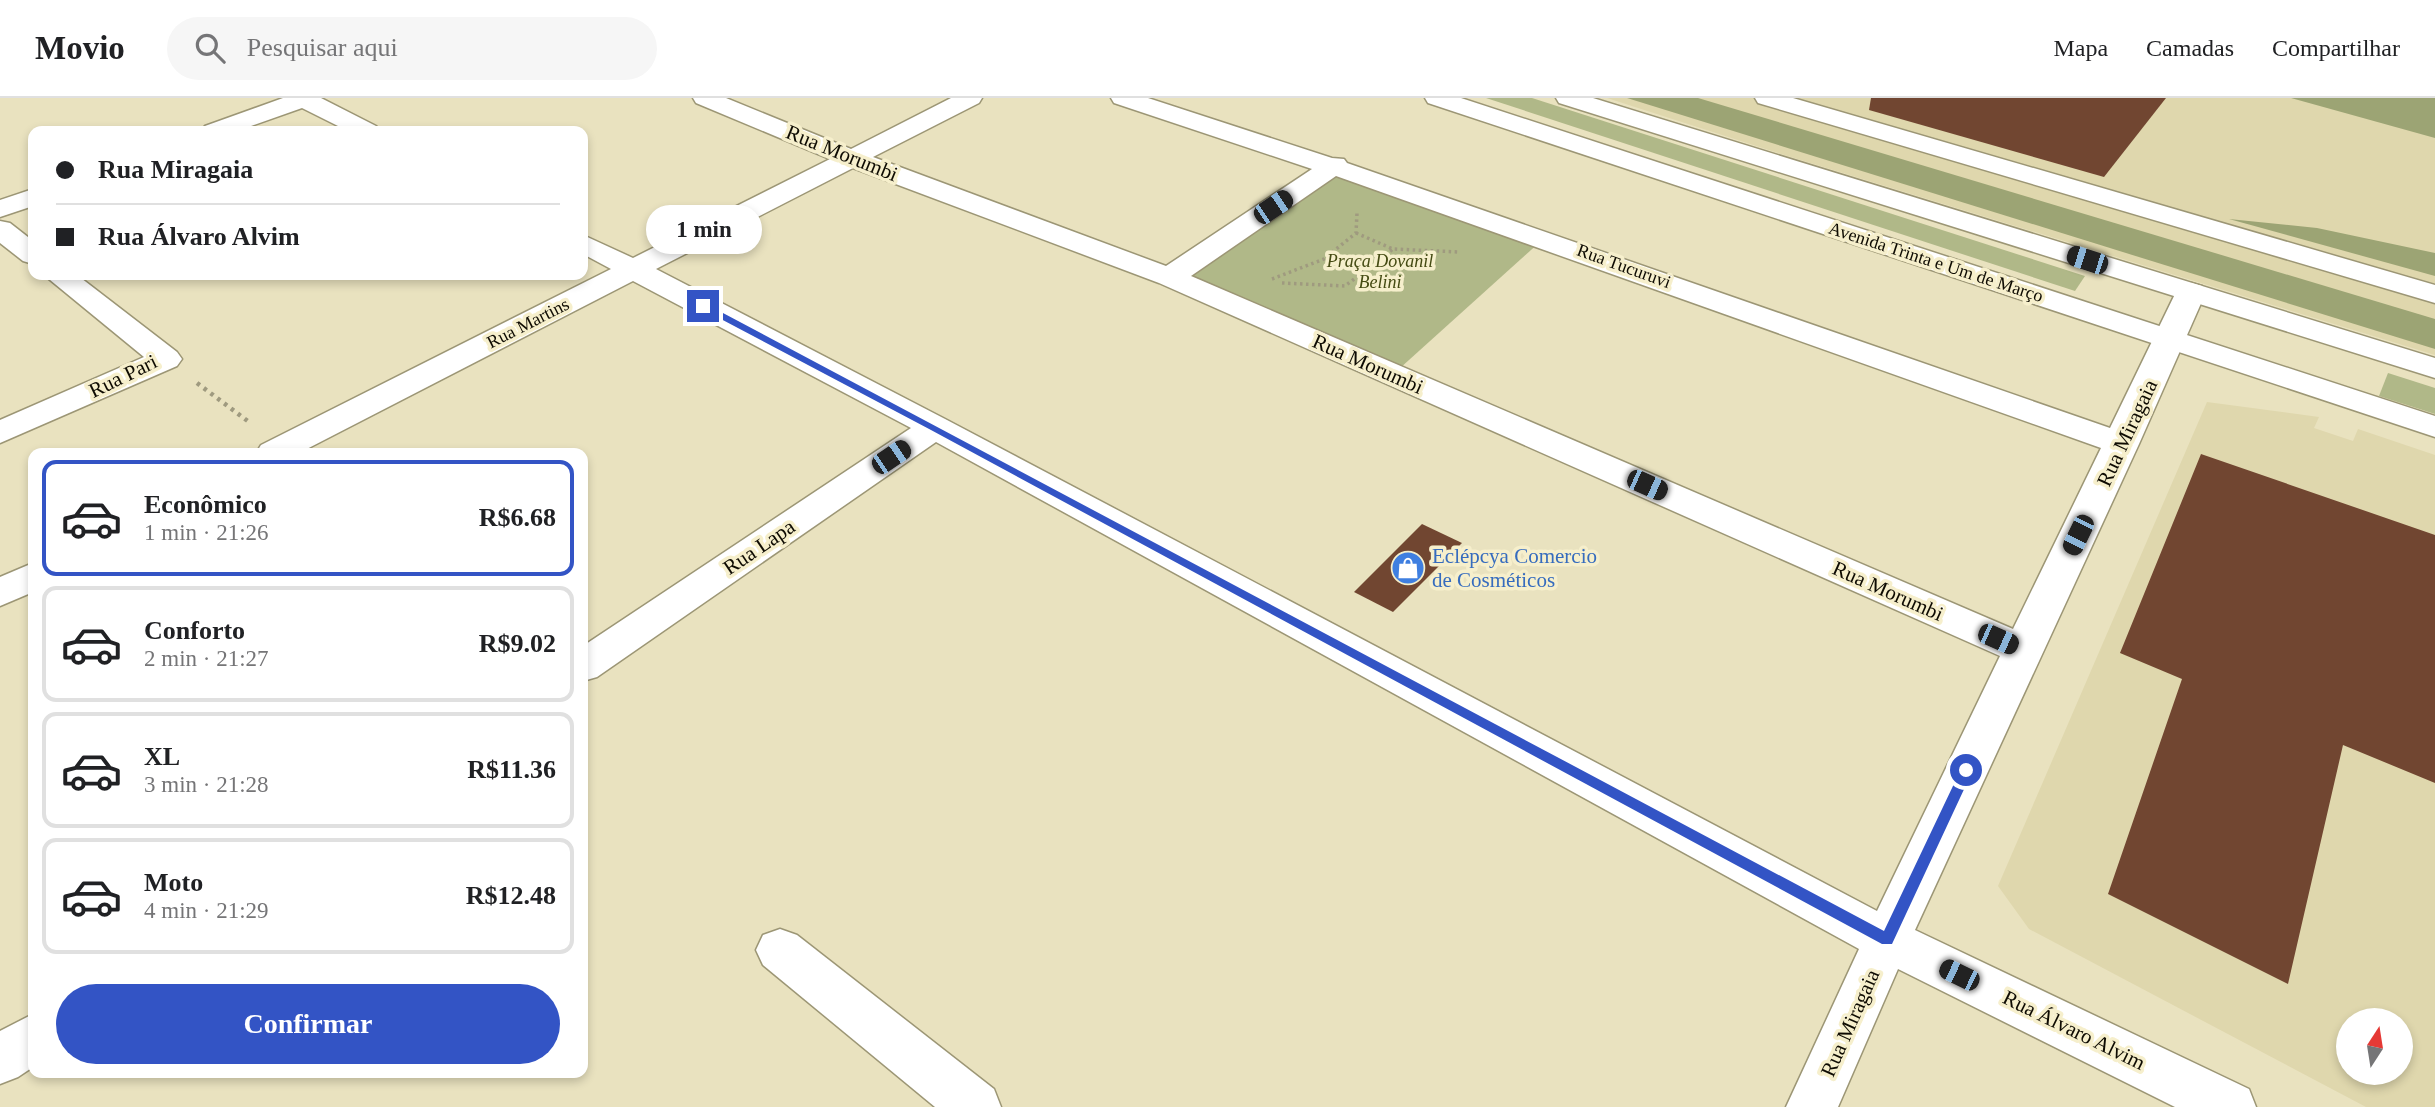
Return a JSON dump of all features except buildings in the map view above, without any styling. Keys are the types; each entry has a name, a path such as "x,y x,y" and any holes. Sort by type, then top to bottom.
{"street":[{"path":"228,126 304,98 357,126"},
{"name":"Rua Morumbi","path":"705,98 851,158 1169,277 2024,650"},
{"name":"Rua Martins","path":"284,448 970,98"},
{"name":"Rua Tucuruvi","path":"1123,98 1346,169 2122,444"},
{"name":"Avenida Trinta e Um de Março","path":"1437,98 2435,427"},
{"path":"1568,98 2435,368"},
{"path":"1767,98 2435,294"},
{"path":"1169,277 1346,169"},
{"path":"0,209 28,199"},
{"path":"0,229 28,251"},
{"name":"Rua Álvaro Alvim","path":"588,246 935,427 1887,940 2230,1107"},
{"name":"Rua Pari","path":"0,433 166,359 65,280"},
{"name":"Rua Miragaia","path":"1812,1107 1887,940 2191,292"},
{"name":"Rua Lapa","path":"588,663 935,427"},
{"path":"0,593 28,579"},
{"path":"780,950 975,1107"},
{"path":"0,1060 28,1041"}],"path":[{"path":"1346,169 1356,233"},
{"path":"1356,233 1393,249 1369,269"},
{"path":"1264,282 1324,259 1356,233"},
{"path":"166,359 274,448"}],"shaded area":[{"path":"1607,98 2435,98 2435,355 1775,152"},
{"path":"2207,402 2319,417 2314,428 2353,441 2358,429 2435,455 2435,1107 2366,1107 2029,929 1998,886"}],"green space":[{"path":"1486,98 1532,98 2085,276 2075,291"},
{"path":"1627,98 1698,98 2435,319 2435,349"},
{"path":"2291,98 2435,98 2435,138"},
{"name":"Praça Dovanil Belini","path":"1335,169 1541,241 1399,369 1179,276"},
{"path":"2229,219 2317,228 2435,253 2435,276"},
{"path":"2388,373 2435,388 2435,414 2379,396"}],"place":[{"name":"Eclépcya Comercio de Cosméticos","path":"1408,568"}],"route":[{"path":"703,306 935,427 1887,940 1966,770"}]}
